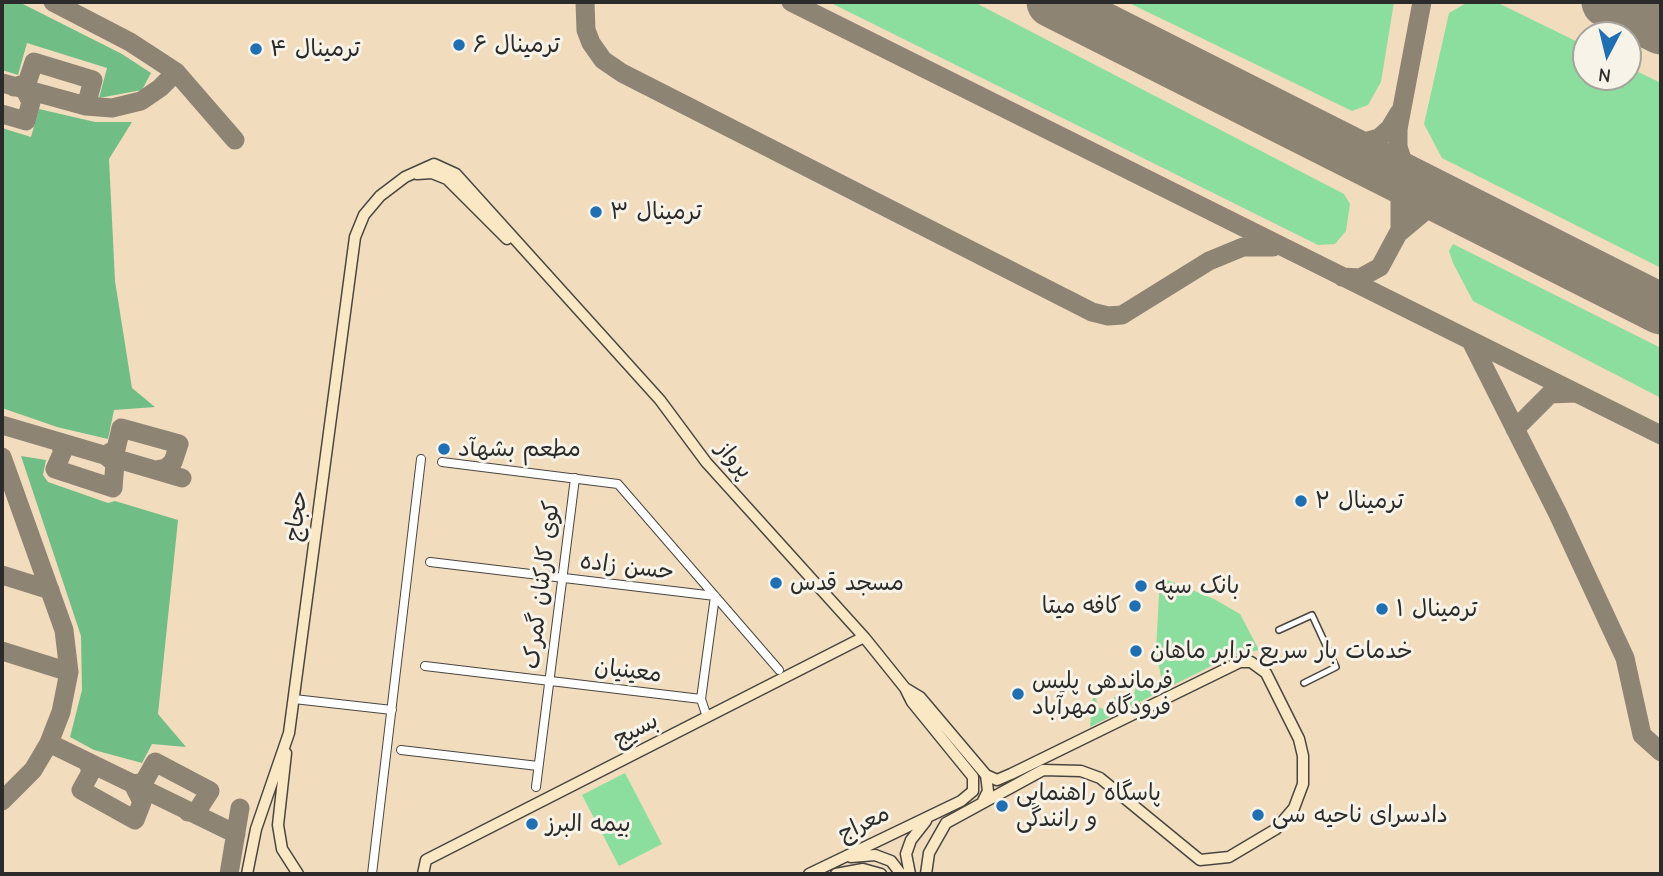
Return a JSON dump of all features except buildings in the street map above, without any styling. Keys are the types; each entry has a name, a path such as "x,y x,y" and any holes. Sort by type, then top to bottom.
{"main road":[{"name":"پرواز","path":"405,177 427,166 447,168 660,400 706,462 864,637 973,777 974,786 970,795 939,811"},
{"name":"حجاج","path":"247,874 256,829 289,733 355,237 371,205 405,177"},
{"name":"بسیج","path":"423,874 426,860 864,637"},
{"path":"982,801 996,782 1040,766 1240,662 1251,662 1266,673 1299,739 1304,771 1297,803 1282,823 1242,852 1206,862 1138,812 1100,778 1081,771 1040,766"},
{"name":"پرواز","path":"905,688 920,697 996,782"},
{"path":"289,733 278,825 282,849 298,874"},
{"path":"926,874 934,838 946,823 982,801 996,782"},
{"path":"910,874 906,862 911,840 920,825 939,811"},
{"name":"معراج","path":"809,874 939,811"},
{"path":"829,864 856,856 875,855 891,861 901,874"},
{"path":"836,874 863,869 881,874"}],"street":[{"path":"372,874 421,459"},
{"name":"کوی کارکنان گمرک","path":"442,462 575,478 536,787"},
{"path":"575,478 618,484 779,670"},
{"name":"حسن زاده","path":"430,562 715,596"},
{"path":"707,717 701,699 715,596"},
{"path":"1279,631 1312,615 1336,667 1304,683"},
{"name":"معینیان","path":"425,666 701,699"},
{"path":"294,698 392,710"},
{"path":"401,750 538,766"}],"green space":[{"path":"2,2 19,2 122,54 151,73 142,90 99,98 107,68 27,43 18,75 2,70"},
{"path":"829,2 974,2 1344,194 1350,204 1346,231 1335,244 1318,245"},
{"path":"1127,2 1394,2 1381,82 1368,105 1352,111"},
{"path":"1468,2 1496,2 1572,39 1572,91 1642,91 1642,74 1661,83 1661,268 1442,158 1424,124 1449,13"},
{"path":"39,109 95,122 132,122 109,159 115,281 132,388 155,407 114,410 108,439 57,427 2,408 2,128 31,137"},
{"path":"1453,244 1661,348 1661,398 1473,301 1453,263 1449,251"},
{"path":"21,456 46,460 43,475 48,482 108,503 115,501 178,520 158,714 186,747 152,744 142,763 94,750 70,737 82,690 81,636"},
{"path":"1160,577 1214,599 1240,614 1259,650 1231,656 1090,727 1093,696 1096,694 1097,707 1111,711 1115,706 1114,697 1127,699 1134,695 1137,680 1162,682 1156,650"},
{"path":"625,773 662,844 619,866 582,795"}],"taxiway":[{"path":"53,2 130,42 176,72 235,140"},
{"path":"585,2 586,30 591,43 603,60 622,73 1092,312 1108,316 1122,315 1209,261 1243,247 1273,247"},
{"path":"791,2 1661,435"},
{"path":"1342,277 1360,278 1380,267 1408,215 1413,192 1398,147 1398,129 1422,2"},
{"path":"14,87 27,83 34,62 93,80 86,106"},
{"path":"2,83 86,106 112,108 141,101 160,88 176,72"},
{"path":"2,114 26,121 31,102 25,90"},
{"path":"1332,143 1354,145 1379,138 1390,128 1399,113"},
{"path":"1376,165 1395,186 1400,198 1400,232 1425,211 1451,208 1465,210"},
{"path":"1408,171 1435,195"},
{"path":"1471,341 1558,514 1625,658 1642,735 1661,752"},
{"path":"1515,429 1550,394 1575,393"},
{"path":"2,425 182,478"},
{"path":"59,442 63,451 55,469 113,488 115,463 105,455 116,449 121,428 179,444 173,462 166,468 156,470"},
{"path":"2,457 64,630 69,672 61,712 49,743 33,770 2,801"},
{"path":"2,575 50,590"},
{"path":"2,651 69,672"},
{"path":"49,743 236,834"},
{"path":"88,762 91,772 81,790 135,820 142,802 133,784 144,782 155,762 210,791 197,811 188,812"},
{"path":"229,874 240,808"}],"runway":[{"path":"1052,2 1661,309"},
{"path":"1607,2 1661,29"}],"place":[{"name":"ترمینال ۶","path":"459,45"},
{"name":"ترمینال ۴","path":"256,49"},
{"name":"ترمینال ۳","path":"596,212"},
{"name":"مطعم بشهآد","path":"444,449"},
{"name":"ترمینال ۲","path":"1301,501"},
{"name":"مسجد قدس","path":"776,583"},
{"name":"بانک سپه","path":"1141,586"},
{"name":"کافه میتا","path":"1135,606"},
{"name":"ترمینال ۱","path":"1382,609"},
{"name":"خدمات بار سریع ترابر ماهان","path":"1136,651"},
{"name":"فرماندهی پلیس فرودگاه مهرآباد","path":"1018,694"},
{"name":"پاسگاه راهنمایی و رانندگی","path":"1002,806"},
{"name":"دادسرای ناحیه سی","path":"1258,815"},
{"name":"بیمه البرز","path":"532,824"}]}
